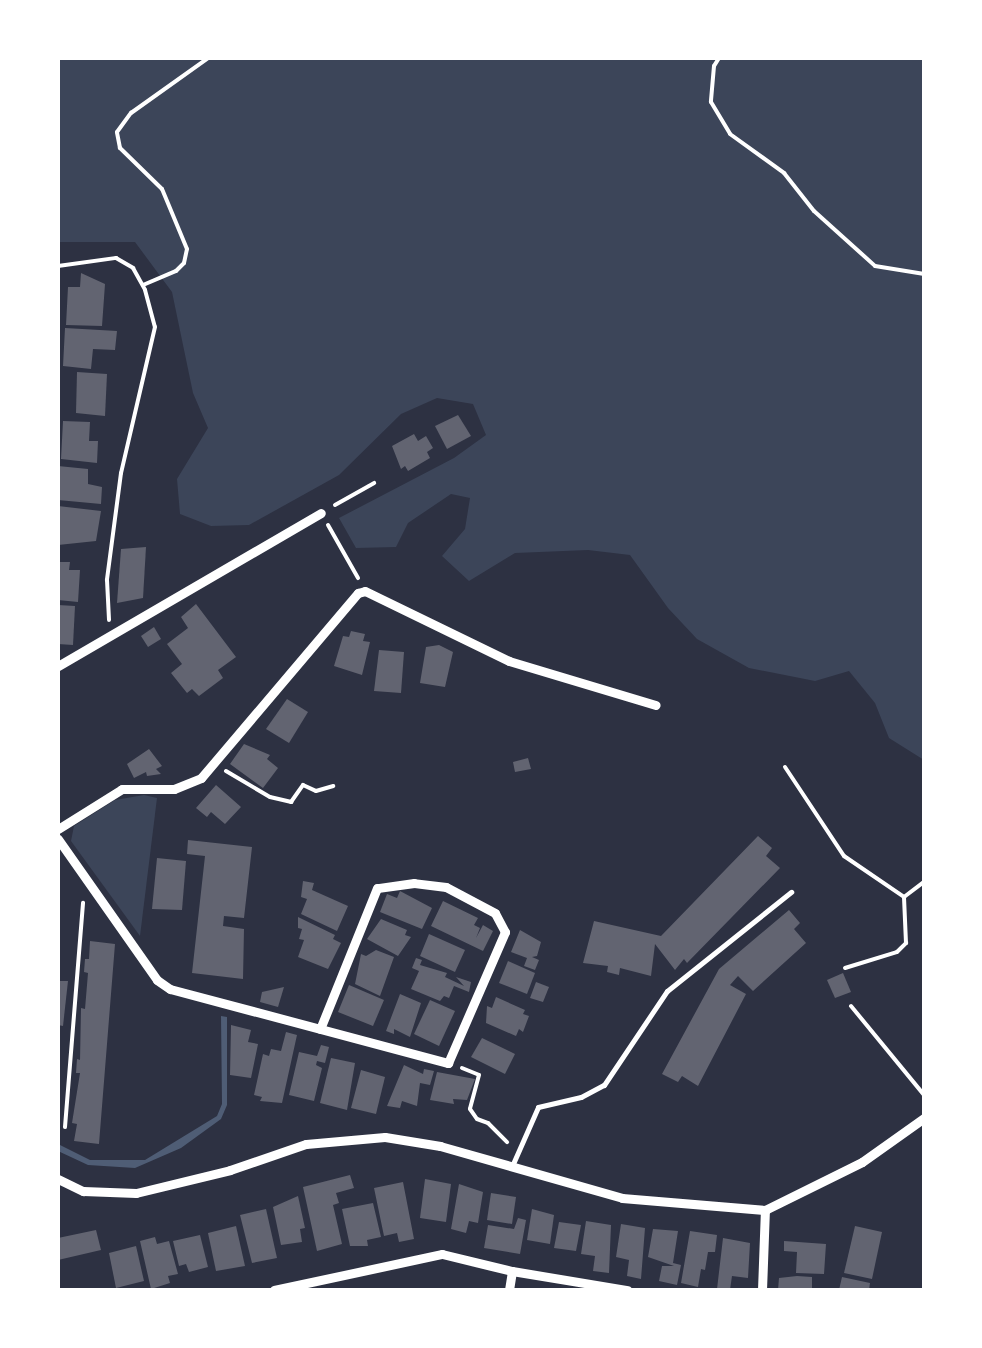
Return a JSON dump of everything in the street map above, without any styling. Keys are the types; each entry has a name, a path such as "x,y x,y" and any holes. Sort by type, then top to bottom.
{"street":[{"path":"58,666 322,513"},
{"path":"58,829 122,789 188,786 213,764 335,618 365,591 509,660 656,704"},
{"path":"58,839 157,980 170,988 448,1064 505,932 494,914 446,887 414,883 377,888 320,1029"},
{"path":"58,1179 83,1191 136,1193 306,1144 386,1138 440,1146 622,1198 766,1210 862,1162 924,1118"},
{"path":"762,1290 766,1210"},
{"path":"274,1290 442,1254 512,1271 627,1290"},
{"path":"508,1290 512,1271"}],"lane":[{"path":"512,1166 538,1107 581,1097 604,1085 666,990 791,892"}],"path":[{"path":"142,285 184,263 187,249 168,200 120,148 117,132 131,113 208,58"},
{"path":"719,58 714,66 710,102 730,134 784,173 814,212 875,266 924,274"},
{"path":"58,266 116,258 133,268 155,327 121,474 107,580 110,634"},
{"path":"365,591 322,513 374,483"},
{"path":"213,764 258,792 291,802 302,785 316,791 333,786"},
{"path":"784,768 844,856 904,897"},
{"path":"65,1127 85,878"},
{"path":"904,897 924,882"},
{"path":"845,968 897,952 906,943 904,897"},
{"path":"850,1006 924,1095"},
{"path":"448,1064 479,1075 470,1109 477,1119 504,1136 512,1166"}],"shaded area":[{"path":"58,58 924,58 924,760 889,738 875,703 849,671 815,681 749,668 697,639 668,608 630,555 588,550 515,553 469,581 442,556 465,529 470,498 451,494 408,523 396,547 356,548 339,518 454,458 486,435 473,404 437,398 401,414 339,475 249,525 211,526 180,514 177,479 208,428 193,393 172,292 135,242 58,242"},
{"path":"144,795 157,798 140,936 71,841 74,826 115,800"},
{"path":"221,1016 227,1017 227,1105 221,1119 181,1148 135,1168 88,1165 58,1151 58,1144 90,1160 145,1160 217,1116 222,1104"}],"building":[{"path":"81,273 105,284 102,326 66,325 68,287 80,287"},
{"path":"65,328 117,331 115,350 93,349 91,369 63,366"},
{"path":"77,372 107,374 105,416 76,413"},
{"path":"458,415 471,436 447,449 435,426"},
{"path":"63,421 90,422 89,441 98,441 97,463 61,459"},
{"path":"414,434 418,441 426,436 433,448 427,452 430,458 408,471 405,466 401,469 392,446"},
{"path":"58,466 88,469 88,484 102,487 101,504 58,500"},
{"path":"58,506 101,511 96,541 58,545"},
{"path":"146,547 143,598 117,603 121,549"},
{"path":"58,562 70,562 69,570 80,570 78,602 58,600"},
{"path":"196,604 236,657 218,670 223,678 199,696 192,689 187,693 171,673 182,664 167,644 188,628 181,617"},
{"path":"58,605 75,606 73,645 58,644"},
{"path":"154,627 161,639 148,647 141,636"},
{"path":"351,631 365,634 363,641 370,642 362,675 334,666 343,636 349,637"},
{"path":"439,645 453,652 445,687 420,683 426,647"},
{"path":"379,650 404,652 401,693 374,691"},
{"path":"287,699 308,712 289,743 266,729"},
{"path":"244,744 270,755 267,759 278,768 263,788 230,764"},
{"path":"149,749 162,766 156,769 161,774 147,776 146,772 134,778 127,764"},
{"path":"528,758 531,769 515,772 513,762"},
{"path":"216,785 241,807 225,824 211,812 207,817 196,808"},
{"path":"758,836 772,848 766,856 780,868 687,963 684,959 675,970 655,944 651,976 620,968 619,975 607,972 608,966 583,963 594,921 661,936"},
{"path":"188,840 252,847 244,918 224,916 223,926 244,929 243,979 192,973 205,856 187,854"},
{"path":"157,858 186,861 182,910 152,909"},
{"path":"303,881 314,883 312,890 348,906 337,931 301,914 307,899 301,897"},
{"path":"400,891 432,908 422,929 380,912 387,894 397,898"},
{"path":"443,901 478,918 474,925 480,928 476,938 483,925 493,931 483,951 431,926"},
{"path":"789,910 800,923 794,929 806,943 753,991 738,976 730,985 746,994 698,1086 682,1076 678,1082 662,1074 719,969"},
{"path":"298,917 335,935 333,939 341,943 328,969 298,957 304,940 299,939 302,929 298,928"},
{"path":"381,919 407,930 405,935 411,937 398,956 367,939"},
{"path":"520,930 541,942 537,956 532,957 539,960 535,970 524,966 527,958 511,952"},
{"path":"429,934 465,950 455,972 420,956"},
{"path":"90,941 115,944 99,1144 74,1141 77,1124 72,1123 80,1073 76,1073 81,1008 85,1009 88,973 84,972 85,959 89,959"},
{"path":"376,950 394,957 380,996 355,984 361,954 366,956"},
{"path":"416,958 422,960 420,965 447,973 445,977 464,986 456,977 471,982 469,992 454,986 449,998 444,996 440,1001 411,989 419,971 412,968"},
{"path":"508,961 535,973 527,994 499,983"},
{"path":"843,973 851,992 835,998 827,980"},
{"path":"59,981 68,981 63,1026 58,1025"},
{"path":"536,982 549,987 543,1002 530,998"},
{"path":"349,985 384,1000 373,1026 338,1012"},
{"path":"284,987 278,1007 260,1002 262,992"},
{"path":"400,994 421,1003 410,1037 394,1029 394,1034 386,1031"},
{"path":"496,997 525,1010 523,1014 529,1016 523,1032 519,1029 516,1036 486,1023 487,1006 492,1008"},
{"path":"430,1000 455,1011 439,1046 414,1034"},
{"path":"231,1025 251,1030 248,1042 258,1044 251,1078 230,1075"},
{"path":"286,1032 297,1035 282,1103 260,1101 262,1097 254,1095 263,1054 269,1056 271,1049 281,1051"},
{"path":"482,1038 515,1054 505,1074 471,1057"},
{"path":"321,1045 329,1047 325,1063 317,1061 316,1065 322,1068 314,1101 289,1095 299,1052 317,1056"},
{"path":"331,1058 355,1063 347,1110 320,1103"},
{"path":"404,1065 423,1074 424,1069 434,1071 430,1085 420,1083 417,1106 402,1101 400,1108 387,1106"},
{"path":"361,1070 385,1077 376,1114 351,1108"},
{"path":"437,1072 475,1079 467,1100 453,1099 454,1104 430,1100"},
{"path":"350,1175 354,1188 336,1193 339,1203 333,1205 342,1244 317,1251 303,1187"},
{"path":"425,1179 451,1184 446,1222 420,1218"},
{"path":"403,1182 414,1239 399,1242 397,1233 384,1236 374,1188"},
{"path":"459,1184 483,1192 478,1223 469,1221 466,1233 451,1229"},
{"path":"491,1193 516,1197 512,1224 487,1220"},
{"path":"298,1196 305,1228 300,1229 302,1242 281,1245 273,1207"},
{"path":"373,1203 381,1237 367,1240 368,1246 350,1246 342,1209"},
{"path":"266,1209 277,1258 252,1263 240,1215"},
{"path":"532,1209 554,1215 550,1244 527,1240"},
{"path":"518,1218 526,1220 520,1254 484,1248 488,1225 514,1229"},
{"path":"586,1221 611,1225 609,1273 593,1271 595,1256 581,1254"},
{"path":"559,1222 581,1225 576,1251 554,1248"},
{"path":"621,1224 645,1228 641,1279 627,1276 629,1260 616,1257"},
{"path":"236,1226 245,1266 216,1271 208,1233"},
{"path":"855,1226 882,1232 872,1279 844,1273"},
{"path":"653,1229 678,1231 673,1263 681,1265 677,1285 659,1281 662,1266 674,1266 648,1257"},
{"path":"96,1230 101,1250 58,1260 58,1238"},
{"path":"690,1231 717,1235 715,1252 708,1252 698,1287 681,1283"},
{"path":"200,1235 208,1267 189,1272 186,1264 179,1266 173,1241"},
{"path":"155,1237 157,1244 169,1241 178,1274 168,1276 170,1283 151,1289 140,1241"},
{"path":"723,1238 750,1243 748,1278 732,1276 730,1290 717,1289"},
{"path":"784,1241 826,1244 824,1274 796,1273 797,1252 784,1251"},
{"path":"136,1246 144,1281 116,1288 109,1253"},
{"path":"812,1277 812,1290 778,1290 779,1278"},
{"path":"842,1277 870,1283 869,1290 839,1290"}]}
